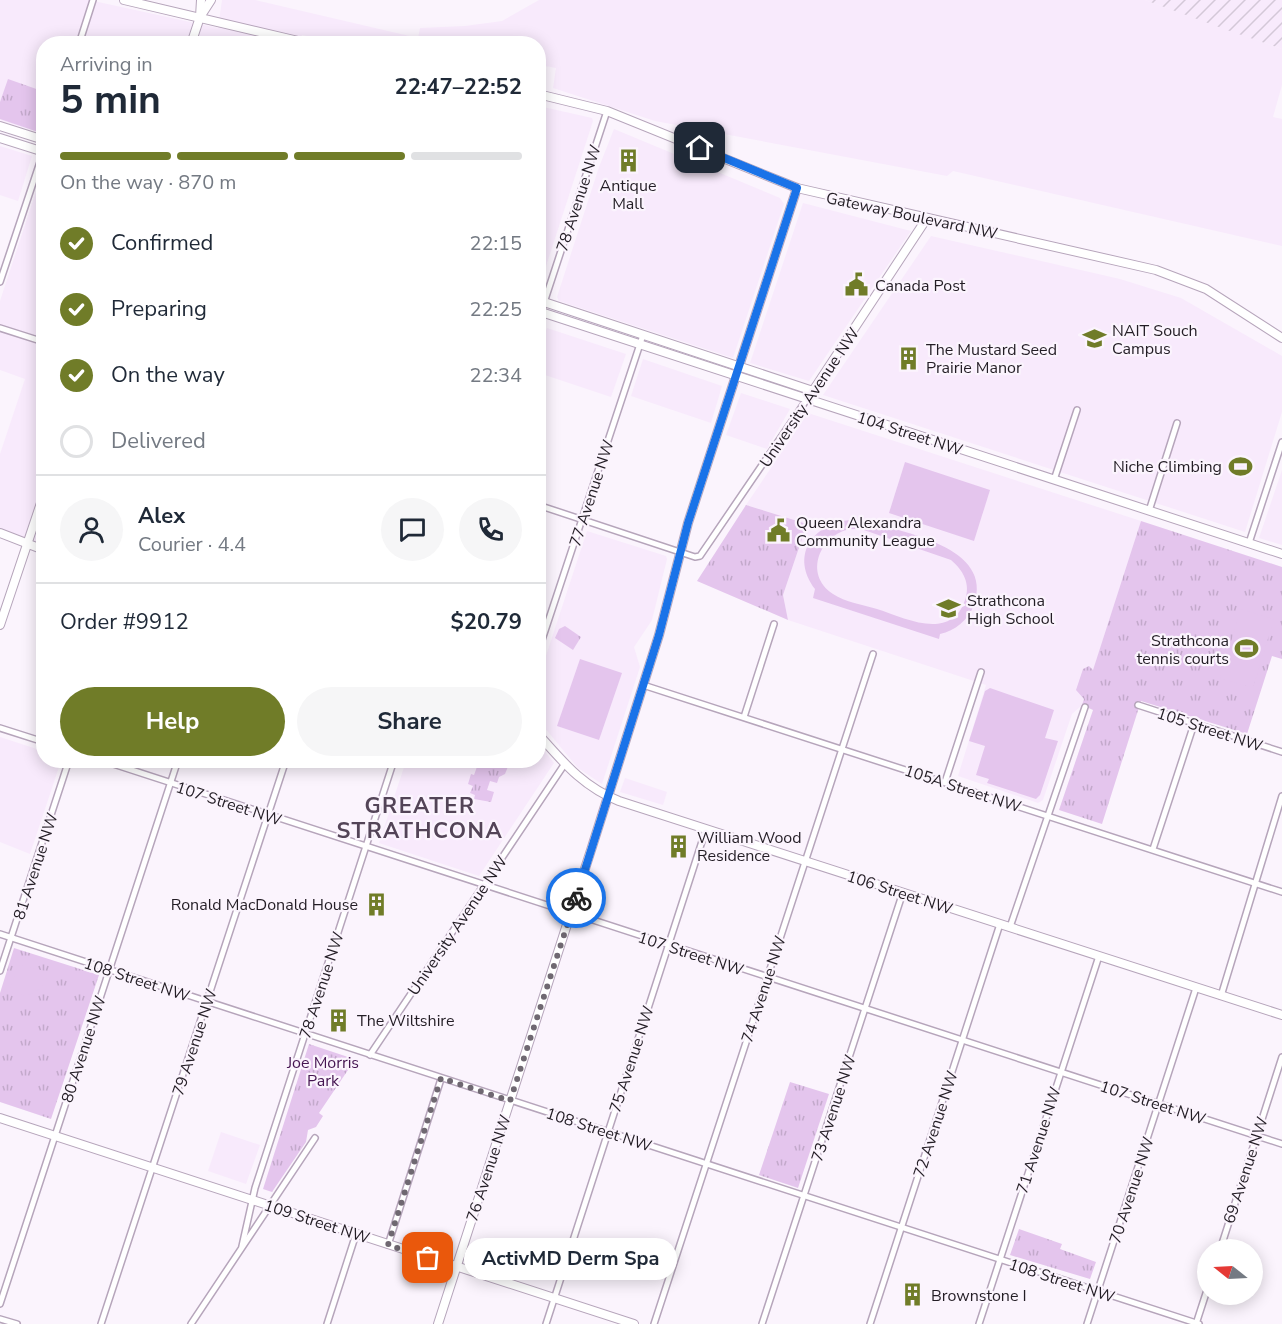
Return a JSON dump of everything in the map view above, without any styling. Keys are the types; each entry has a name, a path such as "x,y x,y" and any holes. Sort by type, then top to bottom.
{"main road":[{"path":"124,0 278,36"},
{"path":"194,36 200,17 201,0"},
{"path":"200,17 208,8 211,0"},
{"name":"Gateway Boulevard NW","path":"546,96 607,111 797,188 1130,262 1181,278 1225,300 1282,338"},
{"path":"0,126 36,137"},
{"path":"0,138 36,150"},
{"name":"76 Avenue NW","path":"438,1324 644,684 680,551 797,188"},
{"name":"University Avenue NW","path":"807,399 927,218"},
{"path":"546,302 813,391"},
{"name":"104 Street NW","path":"546,317 640,344 1282,554"},
{"path":"0,626 36,517"},
{"path":"0,533 36,547"},
{"name":"106 Street NW","path":"546,744 564,765 598,793 607,797 1282,1015"},
{"name":"109 Street NW","path":"0,1118 634,1324"}],"street":[{"path":"82,36 93,0"},
{"name":"78 Avenue NW","path":"546,289 607,111"},
{"path":"0,282 36,173"},
{"path":"0,328 36,339"},
{"name":"77 Avenue NW","path":"546,628 643,335"},
{"name":"University Avenue NW","path":"680,551 695,556 703,554 807,399"},
{"path":"1054,480 1077,410"},
{"path":"1149,511 1177,423"},
{"path":"1249,543 1282,442"},
{"path":"546,508 680,551"},
{"path":"744,717 774,624"},
{"name":"74 Avenue NW","path":"654,1324 873,654"},
{"path":"945,782 981,672"},
{"name":"105A Street NW","path":"644,684 1282,892"},
{"name":"105 Street NW","path":"1138,705 1282,752"},
{"path":"1010,927 1085,707"},
{"path":"1153,849 1194,723"},
{"path":"0,728 36,739"},
{"name":"University Avenue NW","path":"370,1055 564,765"},
{"name":"81 Avenue NW","path":"0,971 66,768"},
{"name":"107 Street NW","path":"124,768 1282,1144"},
{"name":"80 Avenue NW","path":"0,1304 176,768"},
{"name":"79 Avenue NW","path":"101,1324 283,768"},
{"name":"78 Avenue NW","path":"242,1246 251,1200 391,768"},
{"path":"1221,996 1282,796"},
{"name":"75 Avenue NW","path":"546,1324 706,829"},
{"name":"73 Avenue NW","path":"762,1324 903,892"},
{"name":"72 Avenue NW","path":"870,1324 1000,924"},
{"name":"108 Street NW","path":"0,934 1197,1324"},
{"name":"71 Avenue NW","path":"979,1324 1099,956"},
{"name":"70 Avenue NW","path":"1087,1324 1196,988"},
{"name":"69 Avenue NW","path":"1223,1239 1282,1057"},
{"path":"388,1245 441,1078"},
{"path":"190,1324 315,1138"},
{"path":"327,1324 356,1234"},
{"path":"1197,1324 1203,1305"},
{"path":"0,1318 17,1324"}],"shaded area":[{"path":"0,0 89,0 218,28 222,0 255,0 409,36 36,36 36,132 0,120"},
{"path":"539,0 1145,0 1282,49 1282,85 1273,117 1282,119 1282,246 953,171 947,176 655,121 553,88 556,68 546,66 546,36 418,36 420,28 465,26 502,21"},
{"path":"1145,0 1282,0 1282,49 1227,30"},
{"path":"546,108 592,118 593,121 546,266"},
{"path":"614,129 780,198 784,204 733,358 559,301 557,297 599,167"},
{"path":"0,146 32,156 18,201 0,195"},
{"path":"36,191 36,542 0,529 0,454 25,379 0,370 0,301"},
{"path":"803,203 911,231 809,381 750,363"},
{"path":"931,236 1120,279 1181,298 1282,356 1282,412 1245,532 823,395"},
{"path":"547,328 626,354 611,397 546,375"},
{"path":"643,359 722,386 711,423 631,396"},
{"path":"741,393 790,409 767,449 726,435"},
{"name":"Strathcona High School","path":"808,413 1141,521 1082,705 1072,714 1043,800 1038,803 958,776 986,685 788,620 783,595 807,524 746,505"},
{"path":"1282,470 1282,545 1259,538"},
{"path":"587,531 666,556 652,620 634,647 640,667 602,784 578,768 546,729 546,656"},
{"path":"0,737 36,749 36,768 59,768 30,854 0,842"},
{"path":"546,753 554,763 479,876 379,843 404,768 546,768"},
{"path":"625,778 667,792 663,805 620,792"},
{"path":"221,1132 260,1145 246,1184 208,1171"}],"green space":[{"path":"8,79 36,89 36,131 0,119 0,102"},
{"path":"905,462 990,490 974,541 889,513"},
{"path":"746,505 807,524 783,595 788,620 697,581"},
{"path":"864,520 921,537 941,545 958,556 971,569 977,585 974,605 965,620 946,633 940,634 939,639 813,598 815,589 808,577 805,554 816,535 837,523","holes":["850,529 861,529 951,560 962,573 967,588 965,600 958,613 938,624 926,624 833,594 824,586 819,576 817,566 819,556 830,539 839,533"]},
{"path":"1141,521 1282,567 1282,659 1272,656 1247,734 1141,701 1102,824 1059,810 1093,710 1082,705 1084,699 1076,690 1083,669 1089,666 1093,670"},
{"name":"Strathcona tennis courts","path":"1241,609 1274,619 1253,688 1220,678"},
{"path":"565,626 581,637 573,650 555,638 559,629"},
{"path":"580,659 622,673 599,740 557,726"},
{"path":"990,688 1054,710 1045,738 1058,741 1040,795 1036,799 987,783 989,779 976,775 985,746 969,741 985,691"},
{"path":"477,768 507,768 497,783 490,781 487,790 494,792 491,802 474,799 475,795 470,793 473,786 468,784 471,774 474,775"},
{"path":"14,948 99,975 51,1119 0,1102 0,993"},
{"path":"22,965 49,974 41,988 27,996 9,992 18,966"},
{"name":"Joe Morris Park","path":"309,1044 360,1061 355,1069 350,1067 319,1113 323,1116 316,1127 308,1130 306,1142 272,1192 263,1189"},
{"path":"790,1082 829,1094 798,1188 759,1175"},
{"path":"1019,1229 1062,1244 1060,1249 1096,1262 1090,1279 1010,1255"}],"way so far":[{"path":"428,1258 388,1245 441,1078 510,1101 576,898"}],"place":[{"name":"Antique Mall","path":"628,160"},
{"name":"Canada Post","path":"857,285"},
{"name":"NAIT Souch Campus","path":"1094,339"},
{"name":"The Mustard Seed Prairie Manor","path":"908,358"},
{"name":"Niche Climbing","path":"1240,466"},
{"name":"Queen Alexandra Community League","path":"778,531"},
{"name":"Strathcona High School","path":"949,609"},
{"name":"Strathcona tennis courts","path":"1247,649"},
{"name":"William Wood Residence","path":"679,846"},
{"name":"Ronald MacDonald House","path":"376,904"},
{"name":"The Wiltshire","path":"339,1020"},
{"name":"ActivMD Derm Spa","path":"428,1258"},
{"name":"Brownstone I","path":"913,1295"}],"district":[{"name":"GREATER STRATHCONA","path":"420,818"}],"route":[{"path":"576,898 659,635 688,523 797,188 700,148"}]}
